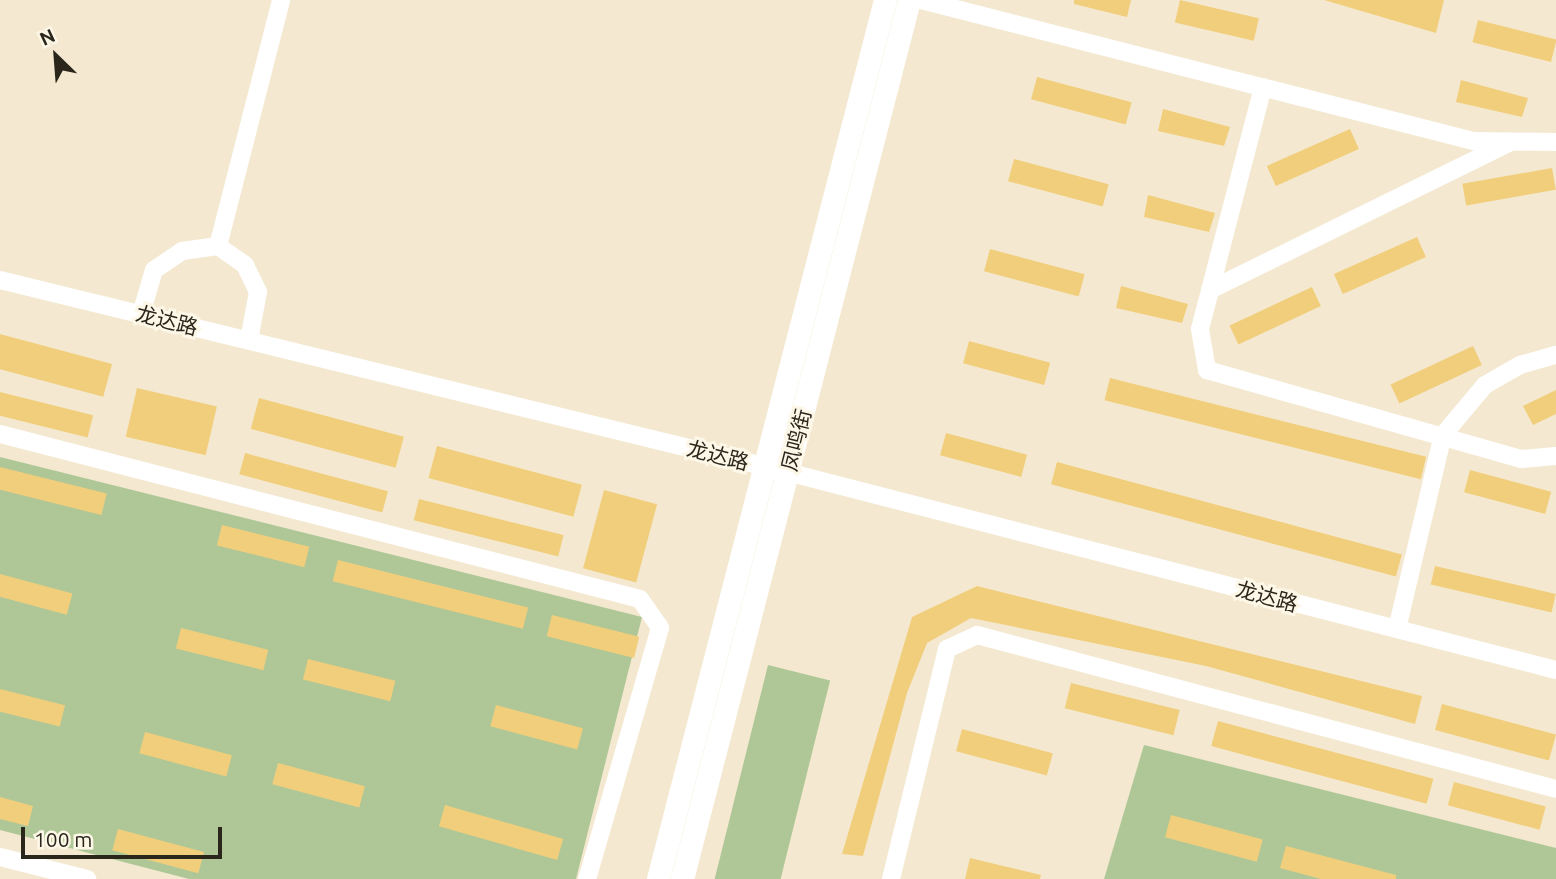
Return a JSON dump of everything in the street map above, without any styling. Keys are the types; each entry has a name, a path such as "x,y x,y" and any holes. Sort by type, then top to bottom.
{"main road":[{"name":"凤鸣街","path":"681,879 884,0"},
{"name":"凤鸣街","path":"658,879 909,0"}],"street":[{"path":"218,246 281,0"},
{"path":"921,0 1473,141 1556,142"},
{"path":"1263,87 1200,329 1207,370 1522,459 1556,456"},
{"path":"1210,290 1512,141"},
{"path":"141,314 154,270 182,251 218,246 245,264 258,292 249,340"},
{"name":"龙达路","path":"0,280 776,469 1556,670"},
{"path":"1397,629 1443,435 1485,385 1520,365 1556,355"},
{"path":"0,434 640,599 660,628 587,879"},
{"path":"891,879 947,649 977,635 1556,789"},
{"path":"0,857 87,879"}],"green space":[{"path":"0,457 642,617 576,879 189,879 0,830"},
{"path":"768,665 830,680 781,879 715,879"},
{"path":"1144,745 1556,848 1556,879 1104,879"}],"building":[{"path":"1074,0 1131,0 1127,17 1074,4"},
{"path":"1180,0 1259,18 1254,41 1175,22"},
{"path":"1324,0 1444,0 1436,33"},
{"path":"1478,20 1556,39 1551,62 1472,42"},
{"path":"1037,77 1132,102 1126,125 1031,99"},
{"path":"1461,80 1528,98 1522,117 1456,102"},
{"path":"1163,109 1230,127 1224,146 1158,131"},
{"path":"1350,129 1359,149 1276,186 1267,166"},
{"path":"1014,159 1109,184 1103,207 1008,181"},
{"path":"1552,168 1556,190 1466,205 1462,184"},
{"path":"1148,195 1215,213 1209,232 1144,217"},
{"path":"1417,237 1426,257 1343,294 1334,274"},
{"path":"990,249 1085,274 1079,297 984,271"},
{"path":"1121,286 1188,304 1182,323 1116,308"},
{"path":"1312,287 1321,306 1238,344 1230,325"},
{"path":"0,334 112,364 103,397 0,369"},
{"path":"969,341 1050,363 1044,385 963,363"},
{"path":"1473,346 1482,365 1399,403 1391,384"},
{"path":"1110,378 1426,457 1421,479 1104,400"},
{"path":"137,388 217,406 206,455 126,437"},
{"path":"1556,390 1556,414 1533,425 1523,406"},
{"path":"0,392 93,415 88,438 0,416"},
{"path":"259,398 404,437 396,468 251,429"},
{"path":"946,433 1027,455 1021,477 940,455"},
{"path":"437,446 582,485 573,517 428,478"},
{"path":"245,453 388,491 382,513 239,474"},
{"path":"1057,462 1402,554 1396,577 1051,484"},
{"path":"0,467 107,494 101,515 0,490"},
{"path":"1470,470 1551,492 1545,514 1464,492"},
{"path":"604,490 657,504 636,582 583,568"},
{"path":"419,499 564,535 558,556 414,520"},
{"path":"222,525 309,547 304,567 217,545"},
{"path":"338,560 528,607 523,629 333,581"},
{"path":"1435,566 1556,594 1552,612 1431,585"},
{"path":"0,574 72,593 67,615 0,597"},
{"path":"977,586 1422,696 1415,724 1206,666 971,618 927,643 907,693 863,856 842,854 912,617"},
{"path":"552,615 639,637 634,658 547,636"},
{"path":"181,628 268,650 263,670 176,648"},
{"path":"308,659 395,681 390,701 303,679"},
{"path":"1071,683 1180,710 1173,735 1065,708"},
{"path":"0,689 65,705 60,727 0,712"},
{"path":"1442,704 1556,735 1549,761 1435,730"},
{"path":"496,705 583,728 577,750 490,726"},
{"path":"1218,721 1433,779 1427,804 1211,746"},
{"path":"962,729 1053,753 1047,776 956,751"},
{"path":"145,732 232,755 226,777 139,753"},
{"path":"278,763 365,786 359,808 272,784"},
{"path":"1454,782 1546,807 1540,830 1448,805"},
{"path":"0,797 33,806 28,826 0,819"},
{"path":"445,805 563,839 557,860 439,826"},
{"path":"1171,815 1263,840 1257,862 1165,837"},
{"path":"118,829 204,852 198,873 112,850"},
{"path":"1286,846 1396,875 1396,879 1321,879 1280,868"},
{"path":"970,858 1041,875 1040,879 965,879"}]}
